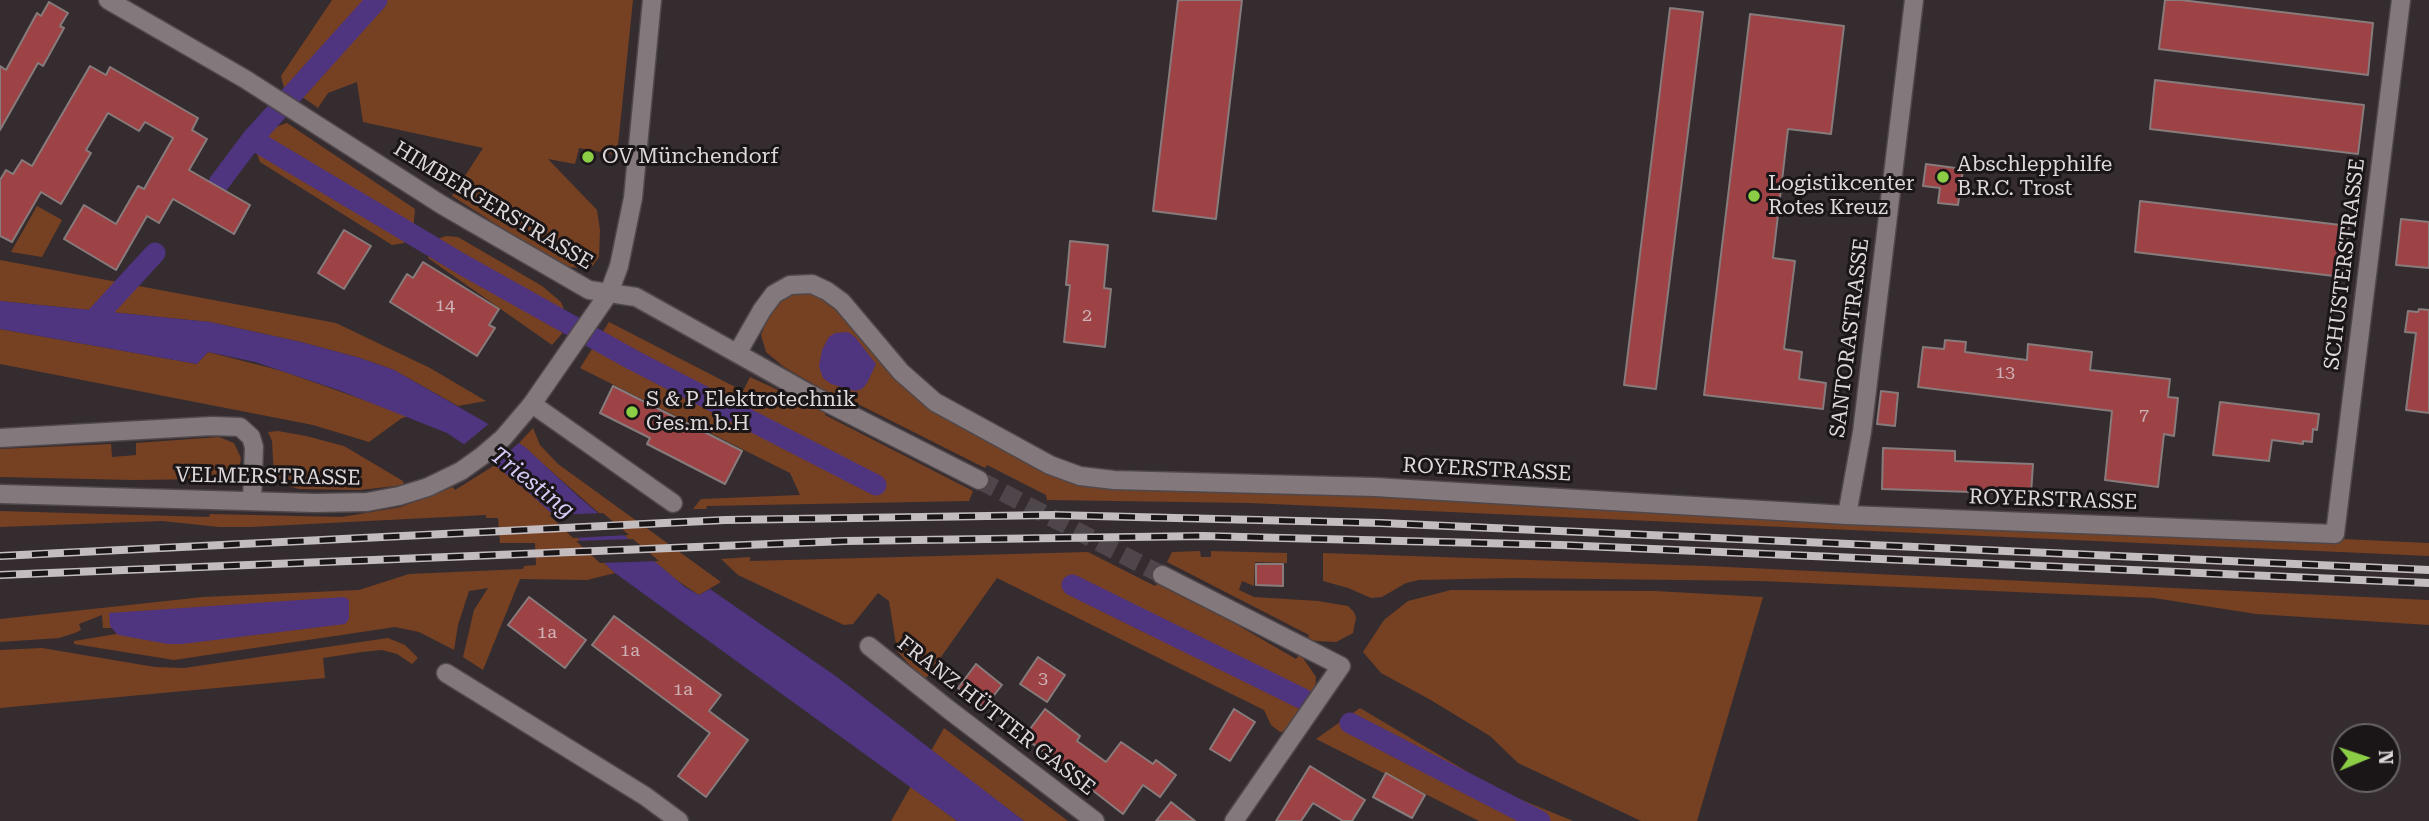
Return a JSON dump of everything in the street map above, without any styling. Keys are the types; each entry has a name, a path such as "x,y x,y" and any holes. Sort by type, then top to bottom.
{"street":[{"name":"HIMBERGERSTRASSE","path":"108,0 276,98 476,225 589,290 636,297 808,393 979,480"},
{"name":"VELMERSTRASSE","path":"0,494 316,503 367,502 413,492 461,471 503,438 527,410 609,293 619,266 633,198 652,0"},
{"name":"SANTORASTRASSE","path":"1847,515 1862,432 1914,0"},
{"name":"SCHUSTERSTRASSE","path":"2335,534 2401,0"},
{"name":"ROYERSTRASSE","path":"738,352 774,294 790,285 812,284 842,302 901,372 935,402 1051,465 1080,476 1114,480 1375,486 1847,515 2335,534"},
{"path":"527,410 673,503"},
{"path":"0,438 212,426 240,427 251,437 254,447 252,500"},
{"path":"1162,575 1341,666 1234,821"},
{"name":"FRANZ HÜTTER GASSE","path":"869,646 1095,821"},
{"path":"446,673 635,790 679,821"}],"shaded area":[{"path":"332,0 633,0 617,155 579,148 575,164 548,159 597,210 600,230 599,257 590,269 561,266 452,196 483,148 363,122 357,82 328,93 318,108 304,98 285,92 281,76"},
{"path":"287,123 415,209 413,230 404,243 392,245 260,162 255,149 265,131"},
{"path":"37,206 62,220 42,257 11,252"},
{"path":"446,236 458,237 542,286 561,302 566,314 566,329 552,345 428,258 435,240"},
{"path":"0,260 336,323 430,368 486,401 458,406 394,370 360,358 210,322 0,301"},
{"path":"799,292 810,292 827,299 926,405 1066,480 2429,543 2429,556 1250,503 1047,500 1046,495 987,465 985,468 836,393 834,396 784,367 766,352 761,335 768,317 782,300"},
{"path":"609,322 743,391 750,377 825,412 825,415 973,491 969,501 707,506 706,509 693,509 701,499 800,495 790,473 580,368"},
{"path":"0,329 197,364 208,352 282,371 409,416 402,418 369,442 313,425 0,364"},
{"path":"533,428 540,445 558,464 721,582 699,595 672,577 519,443"},
{"path":"278,431 344,446 403,481 404,485 360,490 299,489 282,484 274,477 272,441 268,432"},
{"path":"219,437 234,443 241,458 240,464 231,475 217,482 210,482 210,479 0,477 0,449 111,444 112,457 136,455 136,443"},
{"path":"495,465 533,496 615,573 587,580 520,579 483,670 463,657 474,610 488,588 469,591 458,625 454,650 419,632 395,627 174,660 74,644 74,641 116,634 115,628 103,628 102,615 79,624 81,630 59,638 0,642 0,619 203,597 359,590 409,574 523,569 524,566 536,565 535,543 500,543 498,518 486,518 486,515 251,527 219,527 162,521 0,527 0,511 209,517 210,514 342,517 401,507 453,487 455,490"},
{"path":"1200,551 1201,557 1211,557 1211,551 1287,553 1287,563 1255,562 1254,586 1242,581 1239,590 1254,597 1318,601 1348,606 1356,618 1353,633 1336,642 1308,638 1309,635 1167,562 1172,552"},
{"path":"1088,552 1234,623 1296,659 1299,655 1303,658 1316,677 1315,690 1286,731 1280,732 1271,725 1264,710 997,578 924,681 897,651 889,601 878,593 853,624 844,625 738,575 721,559 750,557 750,561"},
{"path":"1323,553 1706,566 2429,600 2429,625 2256,614 2154,598 1761,581 1512,578 1419,580 1406,583 1382,597 1371,598 1323,581"},
{"path":"1451,590 1655,591 1763,597 1697,821 1641,821 1518,763 1490,736 1381,673 1363,652 1384,620 1408,601"},
{"path":"388,638 405,645 418,658 412,664 397,654 382,650 362,652 323,658 325,678 0,708 0,650 42,648 155,667 184,668"},
{"path":"1360,708 1500,791 1573,821 1479,821 1316,739"},
{"path":"944,728 1068,821 1024,821 931,751"},
{"path":"911,786 957,821 891,821"}],"water":[{"name":"Triesting","path":"0,301 210,322 301,342 394,370 525,447 685,587 699,595 710,589 837,677 1024,821 957,821 615,573 533,496 495,465 447,433 341,391 255,362 208,352 197,364 0,329"},
{"path":"848,332 876,364 867,383 862,389 855,391 831,384 823,378 819,366 822,350 829,337 835,333"},
{"path":"344,597 349,600 349,619 345,624 182,644 118,635 110,626 109,613"}],"pier":[{"path":"491,422 521,441 492,467 462,446"},
{"path":"603,513 629,535 573,538 549,515"},
{"path":"633,539 659,561 600,563 576,541"}],"building":[{"path":"1178,0 1242,0 1216,219 1153,211"},
{"path":"2165,0 2373,23 2368,75 2159,49"},
{"path":"49,2 68,13 60,26 64,28 43,66 38,63 0,130 0,66 6,70 37,13 41,16"},
{"path":"1670,8 1703,12 1656,389 1624,385"},
{"name":"Logistikcenter Rotes Kreuz","path":"1750,14 1844,26 1831,134 1788,129 1773,258 1795,261 1784,349 1802,352 1799,379 1826,383 1823,409 1704,395"},
{"path":"90,66 106,75 110,67 198,118 192,130 207,139 189,170 250,205 234,234 173,199 159,223 147,216 116,270 64,239 84,205 116,224 138,186 144,189 173,138 145,122 139,131 108,113 86,150 91,153 61,204 41,192 12,242 0,236 0,180 6,170 13,174 22,160 32,166"},
{"path":"2155,80 2364,105 2358,154 2150,129"},
{"name":"Abschlepphilfe B.R.C. Trost","path":"1926,164 1963,169 1958,205 1938,203 1940,188 1923,186"},
{"path":"2140,201 2349,226 2342,277 2135,252"},
{"path":"2401,219 2429,222 2429,268 2396,265"},
{"path":"344,230 371,246 344,289 318,273"},
{"path":"1070,241 1108,245 1104,288 1111,289 1105,347 1064,342 1070,285 1066,285"},
{"path":"423,262 499,309 489,325 495,328 477,356 390,302 407,274 413,278"},
{"path":"2419,309 2429,310 2429,413 2406,410 2416,333 2405,332 2408,311 2418,312"},
{"path":"1945,340 1966,342 1965,352 2027,360 2028,344 2092,352 2090,370 2170,379 2168,397 2178,398 2174,436 2164,434 2158,487 2105,480 2112,411 1918,387 1923,347 1944,349"},
{"path":"613,386 742,451 725,484 647,444 650,438 600,413"},
{"path":"1881,391 1898,393 1895,426 1877,424"},
{"path":"2220,402 2319,414 2317,430 2313,429 2312,442 2303,441 2303,444 2272,440 2269,461 2213,455"},
{"path":"1883,448 1955,451 1955,461 2033,464 2031,494 1882,489"},
{"path":"1256,564 1283,564 1283,586 1256,585"},
{"path":"529,597 586,640 565,668 508,625"},
{"path":"614,616 721,695 709,711 748,740 706,797 678,776 710,733 592,645"},
{"path":"1038,657 1065,675 1047,702 1020,684"},
{"path":"976,664 1002,685 984,708 958,688"},
{"path":"1045,709 1080,736 1077,741 1106,762 1121,742 1153,764 1156,760 1176,775 1160,797 1143,785 1123,814 1024,737"},
{"path":"1234,709 1255,722 1230,761 1210,749"},
{"path":"1310,766 1365,800 1352,821 1343,821 1313,803 1301,821 1276,821"},
{"path":"1386,773 1425,795 1412,818 1373,797"},
{"path":"1171,802 1195,821 1156,821"}],"waterway":[{"path":"219,183 252,139 377,0"},
{"path":"252,139 465,266 633,360 876,485"},
{"path":"87,327 155,253"},
{"path":"1072,585 1303,699"},
{"path":"1350,723 1540,821"}],"tunnel":[{"path":"979,480 1162,575"}],"railway":[{"path":"0,556 725,520 1053,515 1381,523 2429,570"},
{"path":"0,575 845,541 1203,536 1561,545 2429,583"}],"place":[{"name":"OV Münchendorf","path":"588,157"},
{"name":"Abschlepphilfe B.R.C. Trost","path":"1943,177"},
{"name":"Logistikcenter Rotes Kreuz","path":"1754,196"},
{"name":"S & P Elektrotechnik Ges.m.b.H","path":"632,412"}]}
